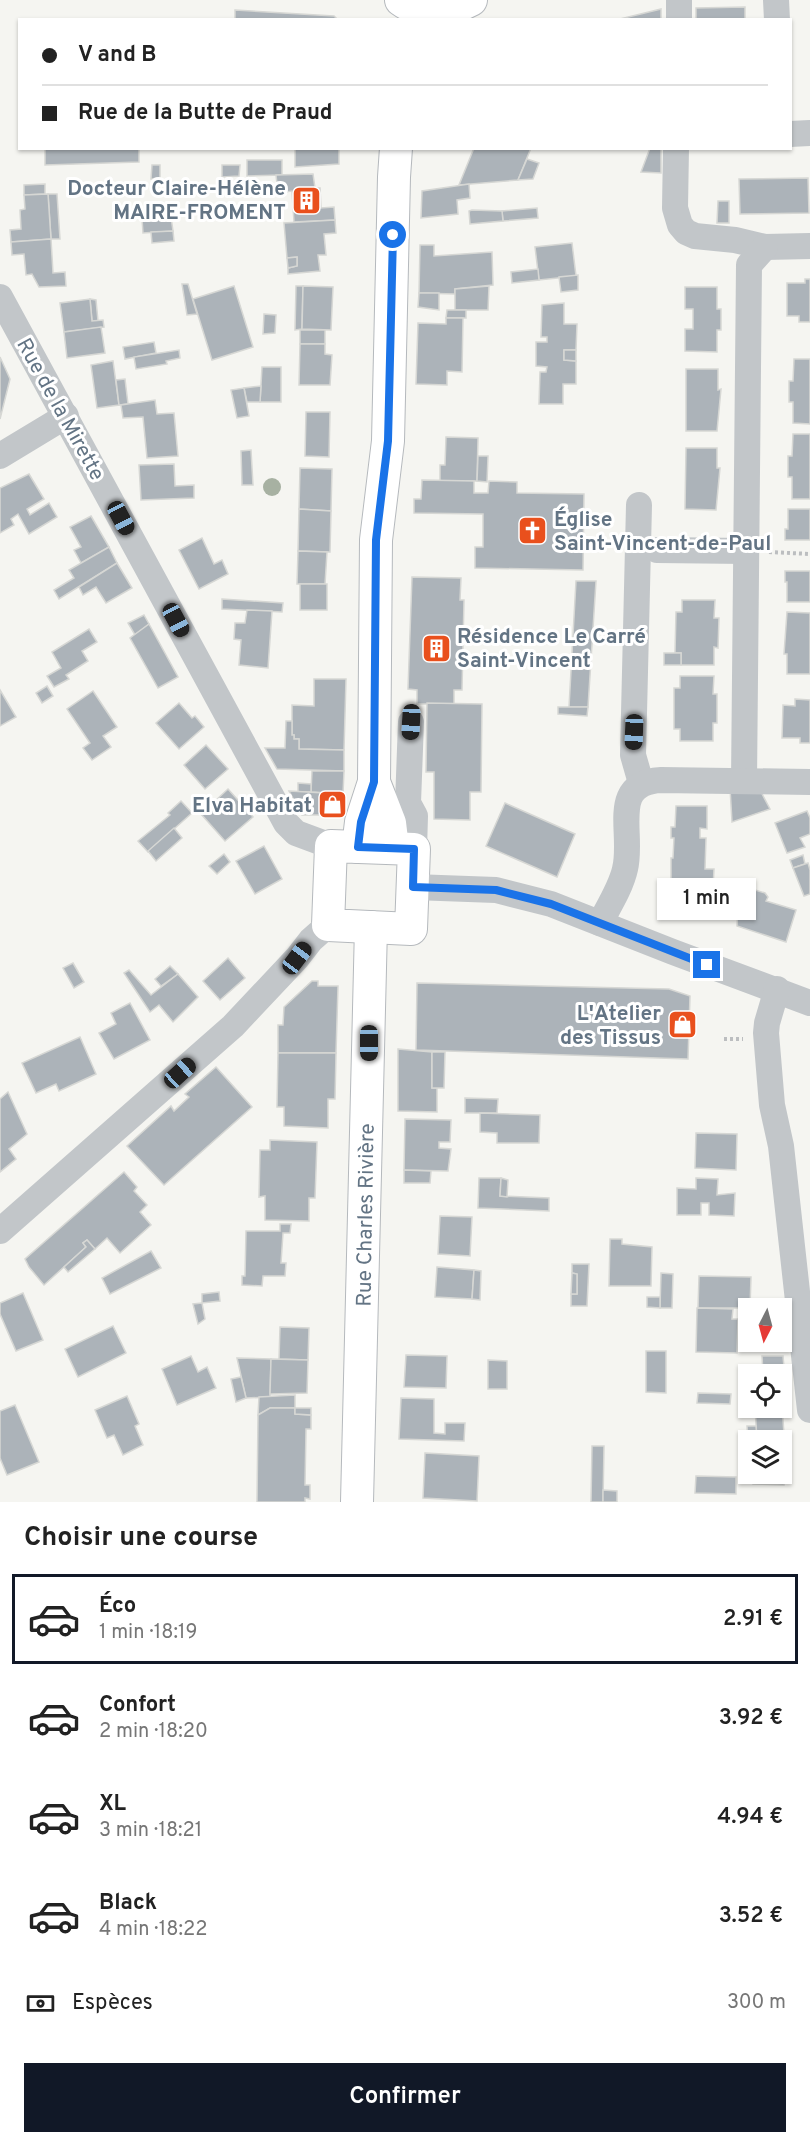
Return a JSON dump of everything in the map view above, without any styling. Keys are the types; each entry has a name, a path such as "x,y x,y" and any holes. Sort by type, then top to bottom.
{"main road":[{"path":"415,10 440,11 456,8 471,0"},
{"path":"374,782 390,823 404,849 413,887 411,929 328,926 344,846 361,822 374,782 376,540 388,441 396,150"},
{"path":"344,846 404,849"},
{"name":"Rue Charles Rivière","path":"357,1502 371,927"}],"street":[{"path":"679,0 679,18"},
{"path":"776,0 777,18"},
{"path":"792,134 810,133"},
{"path":"676,150 676,217 686,232 706,238 735,240 765,247 810,246"},
{"path":"744,781 749,265 765,247"},
{"name":"Rue de la Mirette","path":"0,297 285,823 296,833 344,846"},
{"path":"0,456 66,416"},
{"path":"639,505 633,755 641,783"},
{"path":"657,550 746,551"},
{"path":"404,849 415,816 408,803 411,722"},
{"path":"600,923 625,871 628,797 630,792 641,783 661,780 810,782"},
{"path":"413,887 496,890 551,904 810,1003"},
{"path":"0,1231 233,1026 311,940 328,926"},
{"path":"777,989 766,1034 770,1089 781,1146 810,1410"}],"path":[{"path":"746,551 810,554"},
{"path":"724,1039 745,1039 752,1035"}],"building":[{"path":"745,7 745,18 696,18 696,8"},
{"path":"661,9 661,18 624,18"},
{"path":"235,10 334,16 336,18 235,18"},
{"path":"45,150 139,150 139,162 45,165"},
{"path":"295,150 339,150 339,164 295,167"},
{"path":"473,150 530,150 518,180 459,185"},
{"path":"649,150 661,150 661,173 641,172"},
{"path":"527,159 539,163 533,179 518,180"},
{"path":"247,160 282,160 282,175 247,176"},
{"path":"152,165 160,165 160,178 151,179"},
{"path":"222,165 240,165 239,176 222,177"},
{"name":"Docteur Claire-Hélène MAIRE-FROMENT","path":"313,174 315,188 320,188 321,208 334,207 335,220 294,222 292,191 278,193 276,175"},
{"path":"808,178 809,213 740,214 739,179"},
{"path":"45,184 45,194 24,195 24,185"},
{"path":"469,184 470,198 457,200 458,214 421,218 422,191"},
{"path":"48,194 57,194 60,239 51,239"},
{"path":"48,194 51,239 11,242 10,230 21,229 20,210 25,209 24,195"},
{"path":"718,201 729,201 729,223 717,223"},
{"path":"537,208 538,218 503,221 502,211"},
{"path":"469,211 502,211 503,221 470,224"},
{"path":"171,217 173,231 143,233 142,219"},
{"path":"335,220 336,233 324,234 326,255 318,255 320,271 288,274 288,268 297,266 297,257 287,258 284,223"},
{"path":"173,231 174,241 152,243 151,232"},
{"path":"51,239 53,273 65,272 66,286 39,287 32,274 26,275 24,254 12,255 11,242"},
{"path":"572,243 576,276 539,280 535,247"},
{"path":"420,245 434,245 434,256 492,252 493,285 455,289 455,294 419,293"},
{"path":"297,257 297,266 288,268 287,258"},
{"path":"538,269 539,280 512,283 511,272"},
{"path":"578,275 578,290 561,292 559,277"},
{"path":"805,279 810,279 810,322 799,322 799,316 787,316 787,283 805,283"},
{"path":"182,284 188,284 197,314 187,315"},
{"path":"234,286 253,347 212,360 193,299"},
{"path":"296,286 303,286 302,329 295,330"},
{"path":"303,286 333,287 331,330 302,329"},
{"path":"489,286 488,310 455,310 455,289"},
{"path":"685,287 717,287 717,309 721,309 721,330 717,330 717,352 685,351 685,329 693,329 693,309 685,309"},
{"path":"419,293 439,293 439,310 418,307"},
{"path":"90,299 96,300 98,321 92,321"},
{"path":"90,299 92,321 103,320 104,327 64,332 60,303"},
{"path":"564,303 564,324 577,324 576,350 564,350 564,360 576,361 576,384 563,384 563,404 539,404 540,372 546,372 547,367 536,366 536,342 547,342 547,337 541,337 542,305"},
{"path":"447,310 466,310 466,318 446,318"},
{"path":"264,314 276,315 275,333 263,334"},
{"path":"446,318 463,318 462,372 447,371 447,385 416,384 418,323 446,324"},
{"path":"101,327 105,353 67,358 64,332"},
{"path":"300,330 325,330 325,344 300,344"},
{"path":"154,342 156,353 125,359 123,347"},
{"path":"300,344 325,344 325,354 332,355 330,385 299,385"},
{"path":"179,350 180,358 166,361 167,364 136,369 134,357"},
{"path":"564,350 576,350 576,361 564,360"},
{"path":"0,357 10,379 0,419"},
{"path":"794,359 810,359 810,424 793,423 793,402 789,402 789,381 793,381"},
{"path":"113,361 119,405 97,408 91,365"},
{"path":"262,367 281,367 281,402 260,402"},
{"path":"686,369 718,369 718,390 721,389 717,431 686,431"},
{"path":"125,379 128,404 119,405 116,380"},
{"path":"261,386 260,402 247,402 244,388"},
{"path":"244,388 249,416 237,418 231,390"},
{"path":"155,400 157,414 174,413 178,456 147,458 143,417 123,418 121,405"},
{"path":"306,412 330,412 329,457 305,456"},
{"path":"793,434 810,434 810,499 792,499 792,477 788,477 788,456 792,456"},
{"path":"446,437 478,438 477,481 440,481 440,465 445,465"},
{"path":"686,448 717,448 717,468 720,468 716,510 685,509"},
{"path":"251,450 253,485 242,485 241,451"},
{"path":"478,456 488,456 487,482 477,481"},
{"path":"174,464 175,486 194,485 194,498 141,500 139,465"},
{"path":"300,468 332,469 331,511 299,509"},
{"path":"29,474 44,499 27,509 30,515 49,503 57,517 29,534 18,514 11,519 14,525 0,533 0,488"},
{"name":"Église Saint-Vincent-de-Paul","path":"422,480 474,481 474,493 488,493 489,481 517,482 517,493 584,494 583,570 475,568 475,547 483,547 483,514 414,513 414,499 421,499"},
{"path":"299,509 331,511 330,552 298,551"},
{"path":"788,509 810,509 810,540 785,540 785,529 788,529"},
{"path":"91,516 109,547 81,563 74,550 81,547 70,527"},
{"path":"202,538 214,564 222,560 228,574 199,589 179,550"},
{"path":"109,547 117,563 59,599 54,590 74,578 69,570"},
{"path":"298,551 327,552 325,584 297,584"},
{"path":"117,563 132,588 106,603 96,587 83,595 79,587"},
{"path":"785,571 810,571 810,602 787,602"},
{"name":"Résidence Le Carré Saint-Vincent","path":"412,577 461,578 460,600 464,600 462,690 454,690 454,704 417,704 417,690 408,689"},
{"path":"576,581 596,581 588,707 569,707"},
{"path":"300,584 327,584 327,610 300,610"},
{"path":"222,599 283,603 282,612 222,609"},
{"path":"682,600 715,600 714,618 719,618 718,648 714,647 714,665 681,665 681,653 675,653 676,612 682,612"},
{"path":"247,610 272,611 268,668 239,665 241,640 234,639 235,623 245,623"},
{"path":"787,612 810,613 810,674 787,674 787,654 784,654"},
{"path":"144,615 149,624 135,635 128,623"},
{"path":"149,624 178,677 158,688 130,638"},
{"path":"89,629 97,642 82,651 88,661 66,675 69,679 54,687 47,676 61,668 52,652"},
{"path":"664,653 681,653 681,665 664,665"},
{"path":"680,676 714,676 713,694 717,694 717,723 713,723 713,741 680,741 680,729 674,729 674,688 680,688"},
{"path":"314,679 346,679 344,750 299,749 299,739 294,739 292,735 292,705 314,706"},
{"path":"47,686 53,696 42,703 36,693"},
{"path":"0,690 16,717 0,726"},
{"path":"93,691 117,727 103,736 111,747 92,760 83,748 90,743 67,709"},
{"path":"795,699 810,700 810,743 800,743 800,738 782,738 783,705 795,706"},
{"path":"179,703 192,718 195,716 204,727 179,749 156,723"},
{"path":"427,703 482,704 481,792 470,792 470,820 434,819 434,772 426,772"},
{"path":"558,707 588,707 587,716 558,714"},
{"path":"286,721 292,721 292,735 294,739 299,739 299,749 344,750 344,771 277,769 265,748 285,748"},
{"path":"206,745 228,769 205,789 184,765"},
{"path":"312,771 344,771 343,794 311,792"},
{"path":"298,783 311,784 311,792 298,792"},
{"path":"730,788 760,790 770,809 732,822"},
{"path":"228,789 253,817 225,841 201,814"},
{"path":"289,791 343,794 343,815 302,815"},
{"path":"181,801 192,813 148,852 138,841 170,815 168,813"},
{"path":"505,803 575,834 557,877 486,846"},
{"path":"676,806 707,806 707,829 700,828 700,838 706,838 705,869 714,869 713,889 708,889 708,900 675,901 675,883 671,883 674,838 671,838 671,827 675,827"},
{"path":"807,811 810,818 810,834 800,838 805,847 787,853 775,823"},
{"path":"174,828 182,838 156,861 148,851"},
{"path":"264,846 282,879 255,894 236,861"},
{"path":"224,854 230,862 217,874 209,866"},
{"path":"803,855 805,864 793,868 790,860"},
{"path":"808,863 810,894 804,896 793,868"},
{"path":"739,885 765,893 768,897 766,901 796,910 786,942 737,926"},
{"path":"708,889 724,889 723,900 708,900"},
{"path":"228,958 245,978 220,1000 203,981"},
{"path":"73,963 84,982 74,988 63,968"},
{"path":"170,966 178,974 161,986 155,979"},
{"path":"129,970 151,995 178,974 198,997 173,1022 159,1005 150,1012 124,973"},
{"path":"312,981 318,981 318,986 338,986 336,1053 278,1053 278,1025 283,1025 284,1007"},
{"path":"417,983 669,989 690,996 688,1059 416,1050"},
{"path":"130,1003 150,1040 114,1059 99,1033 116,1024 111,1013"},
{"path":"80,1037 96,1074 59,1091 56,1084 36,1093 22,1063"},
{"path":"398,1049 432,1052 432,1088 437,1088 437,1112 398,1111"},
{"path":"432,1052 445,1052 444,1088 432,1088"},
{"path":"278,1053 336,1053 335,1099 328,1099 328,1128 284,1126 284,1107 277,1107"},
{"path":"216,1067 252,1107 164,1185 127,1146 171,1106 174,1111 189,1097 185,1094"},
{"path":"8,1092 27,1134 9,1149 16,1159 0,1172 0,1099"},
{"path":"465,1098 498,1099 497,1113 465,1113"},
{"path":"480,1113 540,1115 539,1143 497,1143 497,1133 480,1132"},
{"path":"405,1119 451,1120 450,1142 439,1142 439,1148 451,1149 448,1171 404,1170"},
{"path":"696,1133 737,1134 736,1170 695,1168"},
{"path":"270,1140 317,1142 315,1198 309,1198 309,1221 265,1220 265,1196 259,1197 260,1150 270,1150"},
{"path":"404,1170 431,1171 430,1183 404,1183"},
{"path":"124,1172 137,1187 134,1191 147,1205 140,1212 151,1225 120,1253 107,1238 95,1249 87,1240 83,1243 86,1247 44,1285 25,1259"},
{"path":"479,1178 501,1178 500,1196 549,1198 549,1211 478,1208"},
{"path":"501,1178 508,1180 507,1197 500,1196"},
{"path":"696,1178 718,1179 717,1195 735,1193 734,1216 709,1215 709,1203 701,1203 701,1215 677,1215 677,1188 696,1189"},
{"path":"440,1216 472,1217 470,1256 438,1254"},
{"path":"280,1224 291,1224 290,1233 283,1233 281,1263 286,1263 285,1276 263,1276 262,1286 242,1285 242,1276 245,1276 246,1231 280,1231"},
{"path":"610,1239 622,1239 622,1244 652,1247 651,1286 609,1286"},
{"path":"87,1240 95,1249 68,1272 64,1267 86,1247 83,1243"},
{"path":"151,1251 161,1268 110,1294 102,1278"},
{"path":"572,1264 589,1264 587,1306 571,1306 571,1294 577,1294 577,1274 572,1273"},
{"path":"437,1267 474,1270 472,1299 435,1297"},
{"path":"474,1270 481,1271 480,1300 472,1299"},
{"path":"572,1273 577,1274 577,1294 571,1294"},
{"path":"661,1273 673,1274 672,1308 660,1308"},
{"path":"699,1276 751,1277 750,1298 738,1298 738,1308 698,1308"},
{"path":"219,1292 220,1301 202,1303 202,1294"},
{"path":"23,1293 43,1340 16,1351 0,1314 0,1303"},
{"path":"647,1297 660,1297 660,1308 647,1307"},
{"path":"202,1303 205,1319 198,1324 193,1304"},
{"path":"697,1308 733,1309 732,1319 738,1319 737,1353 696,1352"},
{"path":"113,1326 126,1353 78,1377 65,1349"},
{"path":"280,1327 309,1328 308,1360 279,1359"},
{"path":"646,1351 666,1351 666,1393 646,1392"},
{"path":"406,1355 447,1356 446,1388 404,1387"},
{"path":"191,1356 198,1372 207,1367 216,1388 177,1405 162,1369"},
{"path":"762,1356 783,1356 784,1364 762,1364"},
{"path":"237,1358 271,1359 270,1397 246,1398"},
{"path":"271,1359 308,1360 307,1393 270,1394"},
{"path":"488,1360 507,1361 507,1389 488,1389"},
{"path":"241,1377 246,1398 236,1402 231,1379"},
{"path":"698,1393 731,1394 730,1404 697,1403"},
{"path":"295,1395 295,1408 270,1408 258,1415 259,1397"},
{"path":"127,1396 139,1424 135,1426 143,1445 123,1455 114,1435 107,1438 95,1410"},
{"path":"401,1398 434,1399 434,1433 445,1434 445,1423 465,1423 464,1441 399,1439"},
{"path":"15,1405 39,1462 7,1475 0,1458 0,1411"},
{"path":"270,1408 295,1408 295,1414 311,1415 311,1429 306,1429 305,1485 310,1485 310,1499 305,1498 305,1502 257,1502 258,1415"},
{"path":"295,1408 311,1408 311,1415 295,1414"},
{"path":"756,1418 783,1418 784,1430 756,1430"},
{"path":"747,1426 756,1426 756,1430 747,1430"},
{"path":"592,1446 604,1446 603,1502 591,1502"},
{"path":"425,1453 479,1456 477,1501 423,1498"},
{"path":"696,1476 736,1477 736,1494 695,1493"},
{"path":"603,1490 617,1491 617,1502 603,1502"}],"place":[{"name":"Docteur Claire-Hélène MAIRE-FROMENT","path":"307,200"},
{"name":"Église Saint-Vincent-de-Paul","path":"533,531"},
{"name":"Résidence Le Carré Saint-Vincent","path":"436,648"},
{"name":"Elva Habitat","path":"333,805"},
{"name":"L'Atelier des Tissus","path":"682,1025"}],"route":[{"path":"393,235 388,441 376,540 374,782 361,822 358,847 414,849 413,887 496,890 524,896 551,904 707,965"}]}
